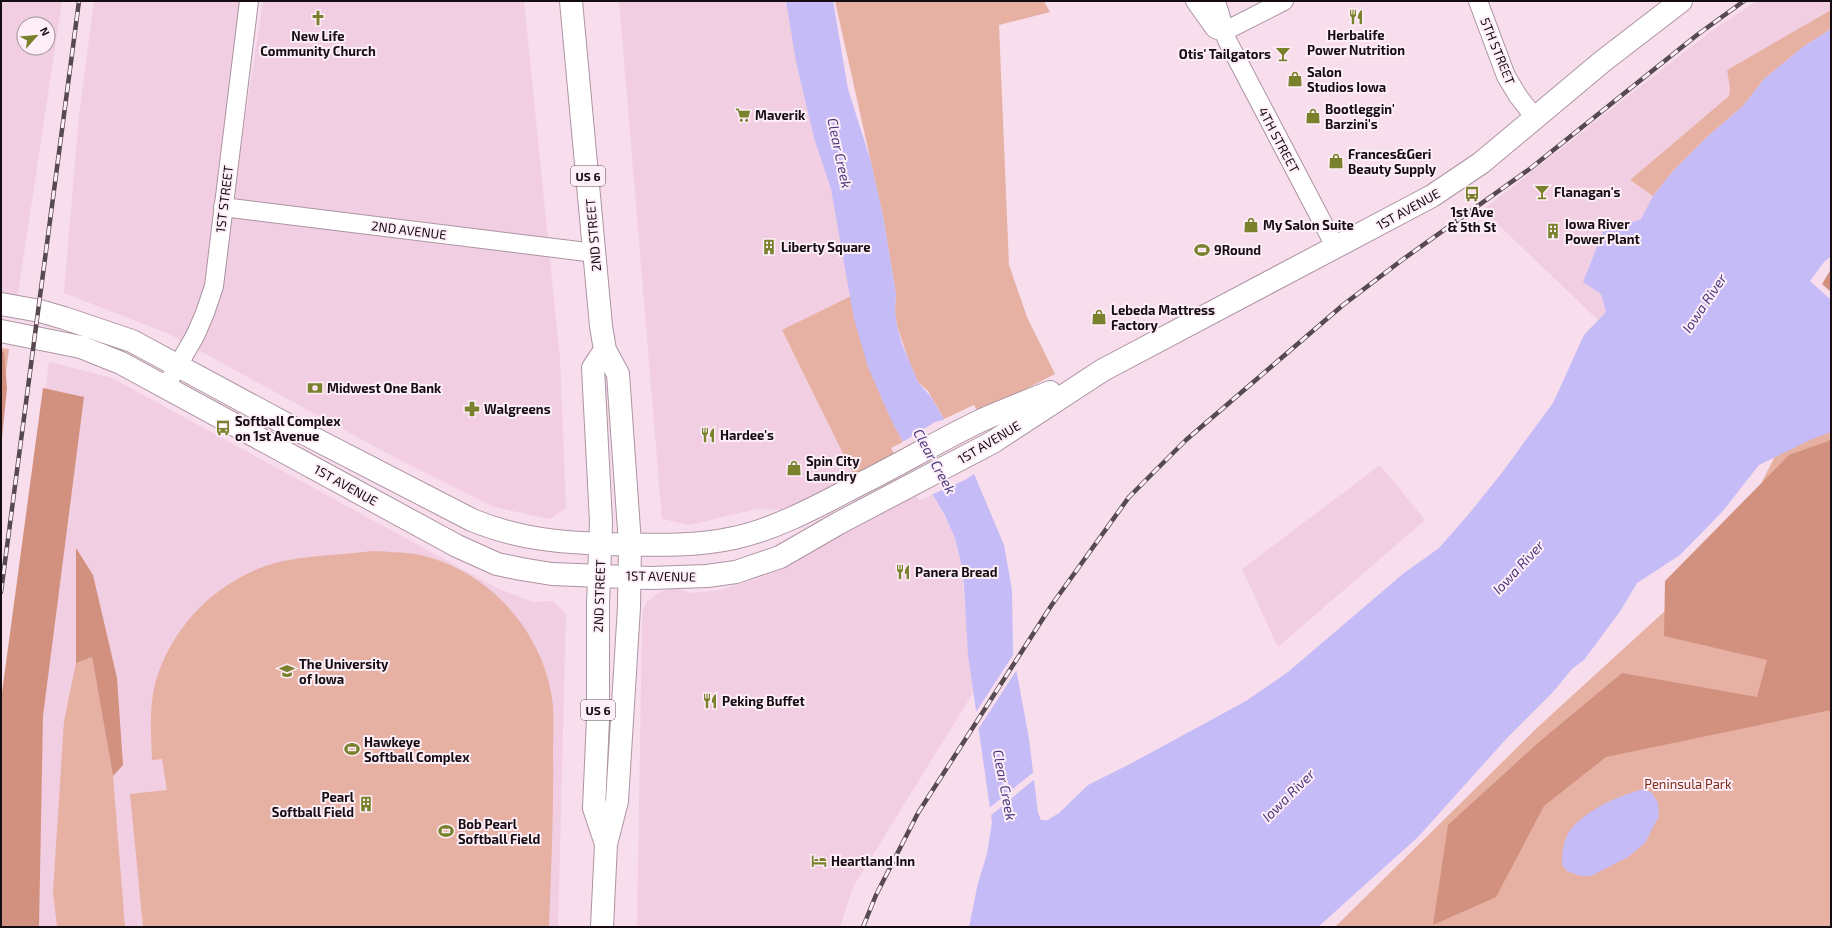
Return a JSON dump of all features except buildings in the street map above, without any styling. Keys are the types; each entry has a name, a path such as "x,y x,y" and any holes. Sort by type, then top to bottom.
{"main road":[{"name":"2ND STREET","path":"571,1 605,350 618,374 630,544 629,615 617,801 606,844 602,927"},
{"name":"1ST AVENUE","path":"1,331 80,347 120,362 474,554 497,564 552,574 659,578 707,576 736,572 780,557 802,546 839,523 993,442 1104,370 1336,248 1455,182 1603,61 1681,1"},
{"name":"1ST AVENUE","path":"1,304 40,311 88,325 132,341 291,427 484,525 516,536 541,540 601,544 674,546 735,538 789,520 900,464 982,420 1104,370"},
{"name":"2ND STREET","path":"605,350 593,368 601,544 599,575 598,719 594,808 606,844"}],"street":[{"name":"1ST STREET","path":"166,386 205,314 214,286 249,1"},
{"path":"1195,1 1215,28 1223,32"},
{"path":"1215,1 1221,13 1223,32"},
{"path":"1223,32 1284,1"},
{"name":"5TH STREET","path":"1478,1 1506,76 1518,96 1535,118"},
{"name":"4TH STREET","path":"1223,32 1336,248"},
{"name":"2ND AVENUE","path":"223,207 595,253"}],"shaded area":[{"path":"1,1 62,1 56,41 56,16 16,16 16,56 54,56 17,300 1,297"},
{"path":"94,1 243,1 226,130 243,133 263,1 524,1 560,359 566,508 550,519 494,507 392,456 169,334 64,293 79,116"},
{"path":"619,1 786,1 796,62 814,138 831,189 851,296 782,331 855,478 791,510 756,509 690,525 662,519"},
{"path":"1757,1 1831,1 1831,10 1727,70 1730,88 1729,96 1630,180 1653,196 1641,219 1616,226 1603,232 1583,282 1601,294 1606,312 1598,320 1483,210 1710,32"},
{"path":"1831,269 1831,292 1822,284"},
{"path":"1,351 4,352 7,388 1,448"},
{"name":"The University of Iowa","path":"49,362 112,378 497,588 533,602 553,601 566,614 558,927 1,927 1,728"},
{"path":"43,388 84,397 43,716 39,927 1,927 1,700"},
{"path":"1831,440 1831,710 1606,757 1544,806 1496,897 1433,925 1448,825 1539,742 1622,673 1757,697 1767,660 1664,636 1665,581 1789,455"},
{"path":"1380,465 1425,520 1278,647 1242,569"},
{"path":"933,494 955,538 961,563 973,693 853,887 840,927 637,927 642,627 643,610 646,603 658,593 669,589 677,589 692,593 704,592 720,590 760,578 794,562 898,502 916,495 919,501"},
{"path":"76,548 93,575 117,678 123,765 113,776 92,657 76,663"}],"green space":[{"path":"835,1 1044,1 1050,12 999,25 1009,265 1027,317 1055,374 995,405 978,412 974,405 944,419 928,391 918,382 910,364 897,326 895,311 896,294 883,216"},
{"path":"1831,10 1831,29 1803,47 1764,79 1743,106 1707,137 1673,171 1653,196 1630,180 1729,96 1730,88 1727,70"},
{"path":"851,296 859,334 871,371 903,442 891,448 895,455 855,478 782,330"},
{"name":"Peninsula Park","path":"1831,317 1831,927 1335,927 1539,726 1724,557 1820,367"},
{"path":"1,348 9,349 1,411"},
{"name":"Hawkeye Softball Complex","path":"373,551 415,554 440,561 463,571 484,585 504,602 520,622 534,644 544,667 551,692 554,722 553,818 549,927 143,927 130,794 167,790 162,759 152,760 151,712 155,684 163,662 173,642 186,623 201,606 237,579 257,569 279,562 314,556"},
{"path":"92,657 113,776 125,927 57,927 53,892 64,721 76,663"}],"water":[{"path":"786,1 833,1 848,89 871,162 883,216 896,294 895,311 897,326 902,344 918,382 931,397 969,462 1004,545 1012,590 1013,652 1029,739 1038,813 1041,820 1048,820 1059,813 1088,785 1246,701 1288,672 1404,573 1439,548 1501,474 1553,403 1584,335 1606,312 1601,294 1583,282 1603,232 1641,219 1653,196 1673,171 1707,137 1743,106 1764,79 1803,47 1831,29 1831,256 1824,262 1810,281 1831,300 1831,432 1810,440 1759,465 1722,512 1680,555 1637,583 1621,610 1584,660 1572,669 1553,692 1507,738 1418,837 1318,927 969,927 978,883 987,854 992,822 968,655 964,586 961,563 955,538 945,516 892,422 868,367 854,319 831,189 814,138 796,62"},
{"path":"1645,789 1652,793 1658,803 1659,816 1645,843 1628,857 1591,876 1580,876 1567,871 1562,865 1563,848 1569,832 1575,824 1603,804 1635,791"}],"pier":[{"path":"946,419 975,473 965,480 931,495 901,443 935,422"},
{"path":"1015,652 1018,668 977,731 974,715"},
{"path":"1035,771 1036,778 989,817 988,809"}],"railway":[{"path":"1,592 79,1"},
{"path":"863,927 876,895 918,813 1051,606 1129,497 1186,440 1343,305 1402,260 1531,168 1697,35 1744,1"}],"place":[{"name":"Herbalife Power Nutrition","path":"1356,17"},
{"name":"New Life Community Church","path":"318,18"},
{"name":"Otis' Tailgators","path":"1283,54"},
{"name":"Salon Studios Iowa","path":"1295,79"},
{"name":"Maverik","path":"743,115"},
{"name":"Bootleggin' Barzini's","path":"1313,116"},
{"name":"Frances&Geri Beauty Supply","path":"1336,161"},
{"name":"Flanagan's","path":"1542,192"},
{"name":"1st Ave & 5th St","path":"1472,194"},
{"name":"My Salon Suite","path":"1251,225"},
{"name":"Iowa River Power Plant","path":"1553,231"},
{"name":"Liberty Square","path":"769,247"},
{"name":"9Round","path":"1202,250"},
{"name":"Lebeda Mattress Factory","path":"1099,317"},
{"name":"Midwest One Bank","path":"315,388"},
{"name":"Walgreens","path":"472,409"},
{"name":"Softball Complex on 1st Avenue","path":"223,428"},
{"name":"Hardee's","path":"708,435"},
{"name":"Spin City Laundry","path":"794,468"},
{"name":"Panera Bread","path":"903,572"},
{"name":"The University of Iowa","path":"287,671"},
{"name":"Peking Buffet","path":"710,701"},
{"name":"Hawkeye Softball Complex","path":"352,749"},
{"name":"Pearl Softball Field","path":"366,804"},
{"name":"Bob Pearl Softball Field","path":"446,831"},
{"name":"Heartland Inn","path":"819,861"}],"water label":[{"name":"Clear Creek","path":"840,153"},
{"name":"Iowa River","path":"1704,303"},
{"name":"Clear Creek","path":"935,461"},
{"name":"Iowa River","path":"1518,567"},
{"name":"Clear Creek","path":"1005,785"},
{"name":"Iowa River","path":"1288,795"}]}
